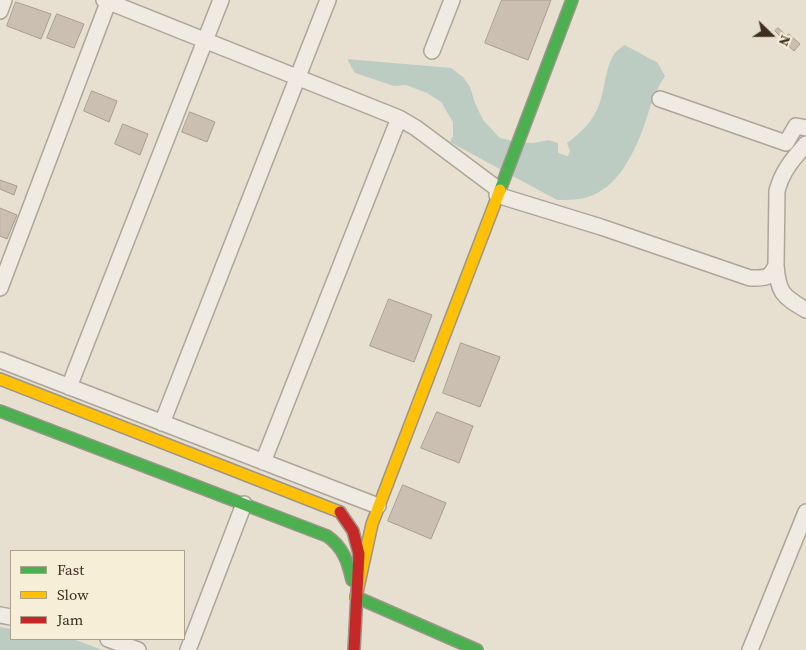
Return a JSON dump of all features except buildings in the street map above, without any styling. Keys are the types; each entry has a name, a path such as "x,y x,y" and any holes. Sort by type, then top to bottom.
{"street":[{"path":"0,11 4,0"},
{"path":"69,387 221,0"},
{"path":"162,422 299,78 328,0"},
{"path":"432,51 452,0"},
{"path":"356,597 372,524 378,506 522,126 572,0"},
{"path":"0,288 107,1 399,118 416,128 499,190 750,278 765,278 773,273 776,264"},
{"path":"660,99 786,143 796,126 806,128"},
{"path":"263,462 399,118"},
{"path":"806,144 787,167 780,179 776,264 778,284 782,293 806,310"},
{"path":"0,360 378,506"},
{"path":"0,379 329,519 348,520 357,540 360,569 356,597 354,650"},
{"path":"0,411 244,504 329,519 372,524"},
{"path":"188,650 244,504"},
{"path":"750,650 806,512"},
{"path":"329,519 336,542 344,551 349,563 356,597"},
{"path":"356,597 477,650"},
{"path":"111,640 138,650"}],"shaded area":[{"path":"624,45 657,62 665,76 654,96 639,139 623,169 616,178 598,193 584,198 569,200 557,200 450,142 453,136 453,122 441,102 427,93 406,85 394,86 355,73 347,59 451,68 463,77 470,87 483,120 500,138 533,143 549,140 558,143 558,153 568,156 570,151 567,143 582,131 596,111 612,58"},
{"path":"0,627 10,629 10,640 76,640 102,650 0,650"}],"traffic: fast":[{"path":"500,190 572,0"},
{"path":"0,411 327,536 333,540 344,555 352,580"},
{"path":"356,597 477,650"}],"traffic: slow":[{"path":"356,597 372,524 500,190"},
{"path":"0,379 340,512"}],"traffic: jam":[{"path":"340,512 353,531 359,554 354,650"}]}
